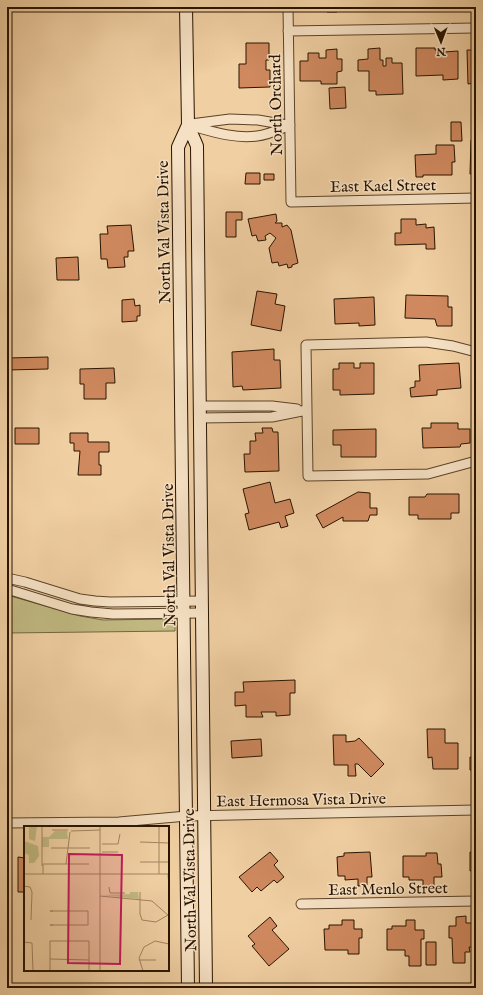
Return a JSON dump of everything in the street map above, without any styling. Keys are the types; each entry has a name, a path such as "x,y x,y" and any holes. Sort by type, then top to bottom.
{"main road":[{"name":"North Val Vista Drive","path":"186,7 188,125 197,146 206,988"},
{"name":"North Val Vista Drive","path":"188,125 178,147 188,988"}],"street":[{"name":"North Orchard","path":"288,7 291,202"},
{"path":"288,31 476,28"},
{"path":"188,125 230,119 258,120 290,126"},
{"path":"188,125 226,136 258,136 290,126"},
{"name":"East Kael Street","path":"291,202 476,198"},
{"path":"476,352 453,346 426,342 306,345 308,476 428,474 476,461"},
{"path":"199,406 272,406 307,410"},
{"path":"234,406 235,418"},
{"path":"200,418 272,416 307,410"},
{"path":"7,578 80,599 202,607"},
{"path":"7,589 72,609 91,612 113,614 184,607"},
{"name":"East Hermosa Vista Drive","path":"7,823 118,822 187,816 476,810"},
{"name":"East Menlo Street","path":"301,904 476,901"}],"shaded area":[{"path":"7,595 80,616 103,620 169,619 175,622 175,631 7,633"}],"building":[{"path":"327,7 337,7 337,12 327,12"},
{"path":"355,7 386,7 387,9 355,10"},
{"path":"442,7 454,7 454,11 443,11"},
{"path":"246,43 269,43 269,60 266,60 266,70 270,70 270,87 239,88 239,64 246,64"},
{"path":"380,48 380,60 383,60 383,66 386,66 386,58 392,58 392,63 402,63 403,94 376,95 376,91 369,91 369,71 358,71 358,60 368,59 368,49"},
{"path":"416,48 435,48 435,50 444,49 444,52 458,51 458,79 443,80 443,75 416,76"},
{"path":"337,49 337,59 342,59 342,71 337,72 337,84 321,84 321,81 300,81 300,61 308,61 308,53 319,53 319,58 326,58 326,50"},
{"path":"467,50 476,50 476,77 474,77 474,83 468,84"},
{"path":"345,87 346,108 330,109 329,88"},
{"path":"451,122 461,122 462,141 451,141"},
{"path":"471,140 476,140 476,174 470,174"},
{"path":"436,145 454,145 455,162 452,162 452,175 423,175 423,177 416,177 415,155 436,154"},
{"path":"246,173 260,173 260,184 245,184"},
{"path":"264,174 274,174 274,180 264,180"},
{"path":"226,212 242,212 242,220 236,220 236,237 226,237"},
{"path":"276,214 277,221 275,223 282,223 282,227 287,225 291,230 298,263 292,265 292,267 288,268 287,264 279,266 278,262 272,263 269,248 276,238 270,233 265,236 266,240 258,241 256,235 252,236 248,219"},
{"path":"401,219 416,219 416,225 426,224 426,228 434,227 435,249 426,249 426,244 395,245 395,233 401,233"},
{"path":"131,225 134,251 128,251 128,257 124,257 125,267 108,268 107,259 101,259 100,234 108,234 107,226"},
{"path":"78,257 79,280 57,280 56,258"},
{"path":"257,291 277,294 275,304 285,306 281,331 251,325"},
{"path":"406,295 448,296 448,307 452,307 452,326 437,326 435,319 405,318"},
{"path":"374,297 375,325 359,326 359,323 335,324 334,299"},
{"path":"134,299 135,306 140,305 140,316 137,316 137,321 122,322 122,300"},
{"path":"274,349 274,360 280,360 281,388 243,390 242,386 233,387 232,352"},
{"path":"48,357 48,369 7,370 7,358"},
{"path":"339,363 354,363 354,368 360,368 360,363 374,363 374,394 340,395 340,390 333,390 333,369 339,369"},
{"path":"459,363 461,388 437,390 437,395 411,397 410,388 415,387 415,381 420,381 419,365"},
{"path":"114,368 115,383 106,383 106,399 84,399 84,384 80,384 80,369"},
{"path":"431,423 458,423 458,429 470,429 470,443 461,444 460,447 423,448 422,428 431,428"},
{"path":"15,428 39,428 39,444 15,444"},
{"path":"262,428 272,428 273,432 278,432 279,471 245,472 244,454 250,454 250,441 256,441 255,433 263,433"},
{"path":"376,429 376,457 341,457 341,445 333,445 333,430"},
{"path":"70,433 88,433 88,442 109,442 109,452 99,452 101,475 78,475 80,451 74,451 74,443 70,443"},
{"path":"270,482 275,503 290,499 294,513 285,516 288,526 281,528 279,522 249,530 245,514 249,513 243,489"},
{"path":"358,492 370,493 370,508 377,508 377,515 370,515 368,521 343,521 343,517 323,528 316,515"},
{"path":"427,494 459,494 459,513 451,513 451,519 418,519 418,515 409,515 409,497 425,497"},
{"path":"295,680 295,693 290,693 290,715 276,716 276,712 261,712 263,717 246,717 246,705 235,706 235,692 244,692 243,682"},
{"path":"427,729 445,729 445,743 458,743 458,769 433,769 432,757 428,758"},
{"path":"333,735 346,735 346,742 355,741 359,738 384,764 371,777 358,764 355,764 356,776 348,776 348,765 334,765"},
{"path":"261,739 262,756 232,758 231,741"},
{"path":"470,757 476,757 476,770 470,770"},
{"path":"270,852 278,861 274,865 284,877 277,883 274,880 261,891 257,887 252,892 239,877"},
{"path":"370,852 372,877 367,877 367,885 358,886 358,879 345,880 345,876 338,876 337,857 344,856 344,853"},
{"path":"470,852 476,852 476,870 470,871"},
{"path":"426,853 437,853 438,864 441,864 442,877 434,877 434,886 423,886 423,880 409,880 409,877 403,877 403,856 426,856"},
{"path":"18,857 24,858 24,892 18,892"},
{"path":"466,916 466,923 476,923 476,947 469,947 470,952 465,952 465,963 453,963 452,938 449,938 449,926 456,926 456,917"},
{"path":"270,917 277,926 272,930 289,949 269,966 252,946 255,944 248,936"},
{"path":"342,920 354,920 354,929 362,929 362,938 359,938 359,954 348,954 348,950 325,950 324,929 329,929 329,925 342,925"},
{"path":"406,920 415,920 415,930 424,930 424,939 421,939 421,966 409,966 409,956 405,956 405,950 387,950 387,929 392,929 392,926 406,926"},
{"path":"426,942 436,942 436,965 426,965"}]}
